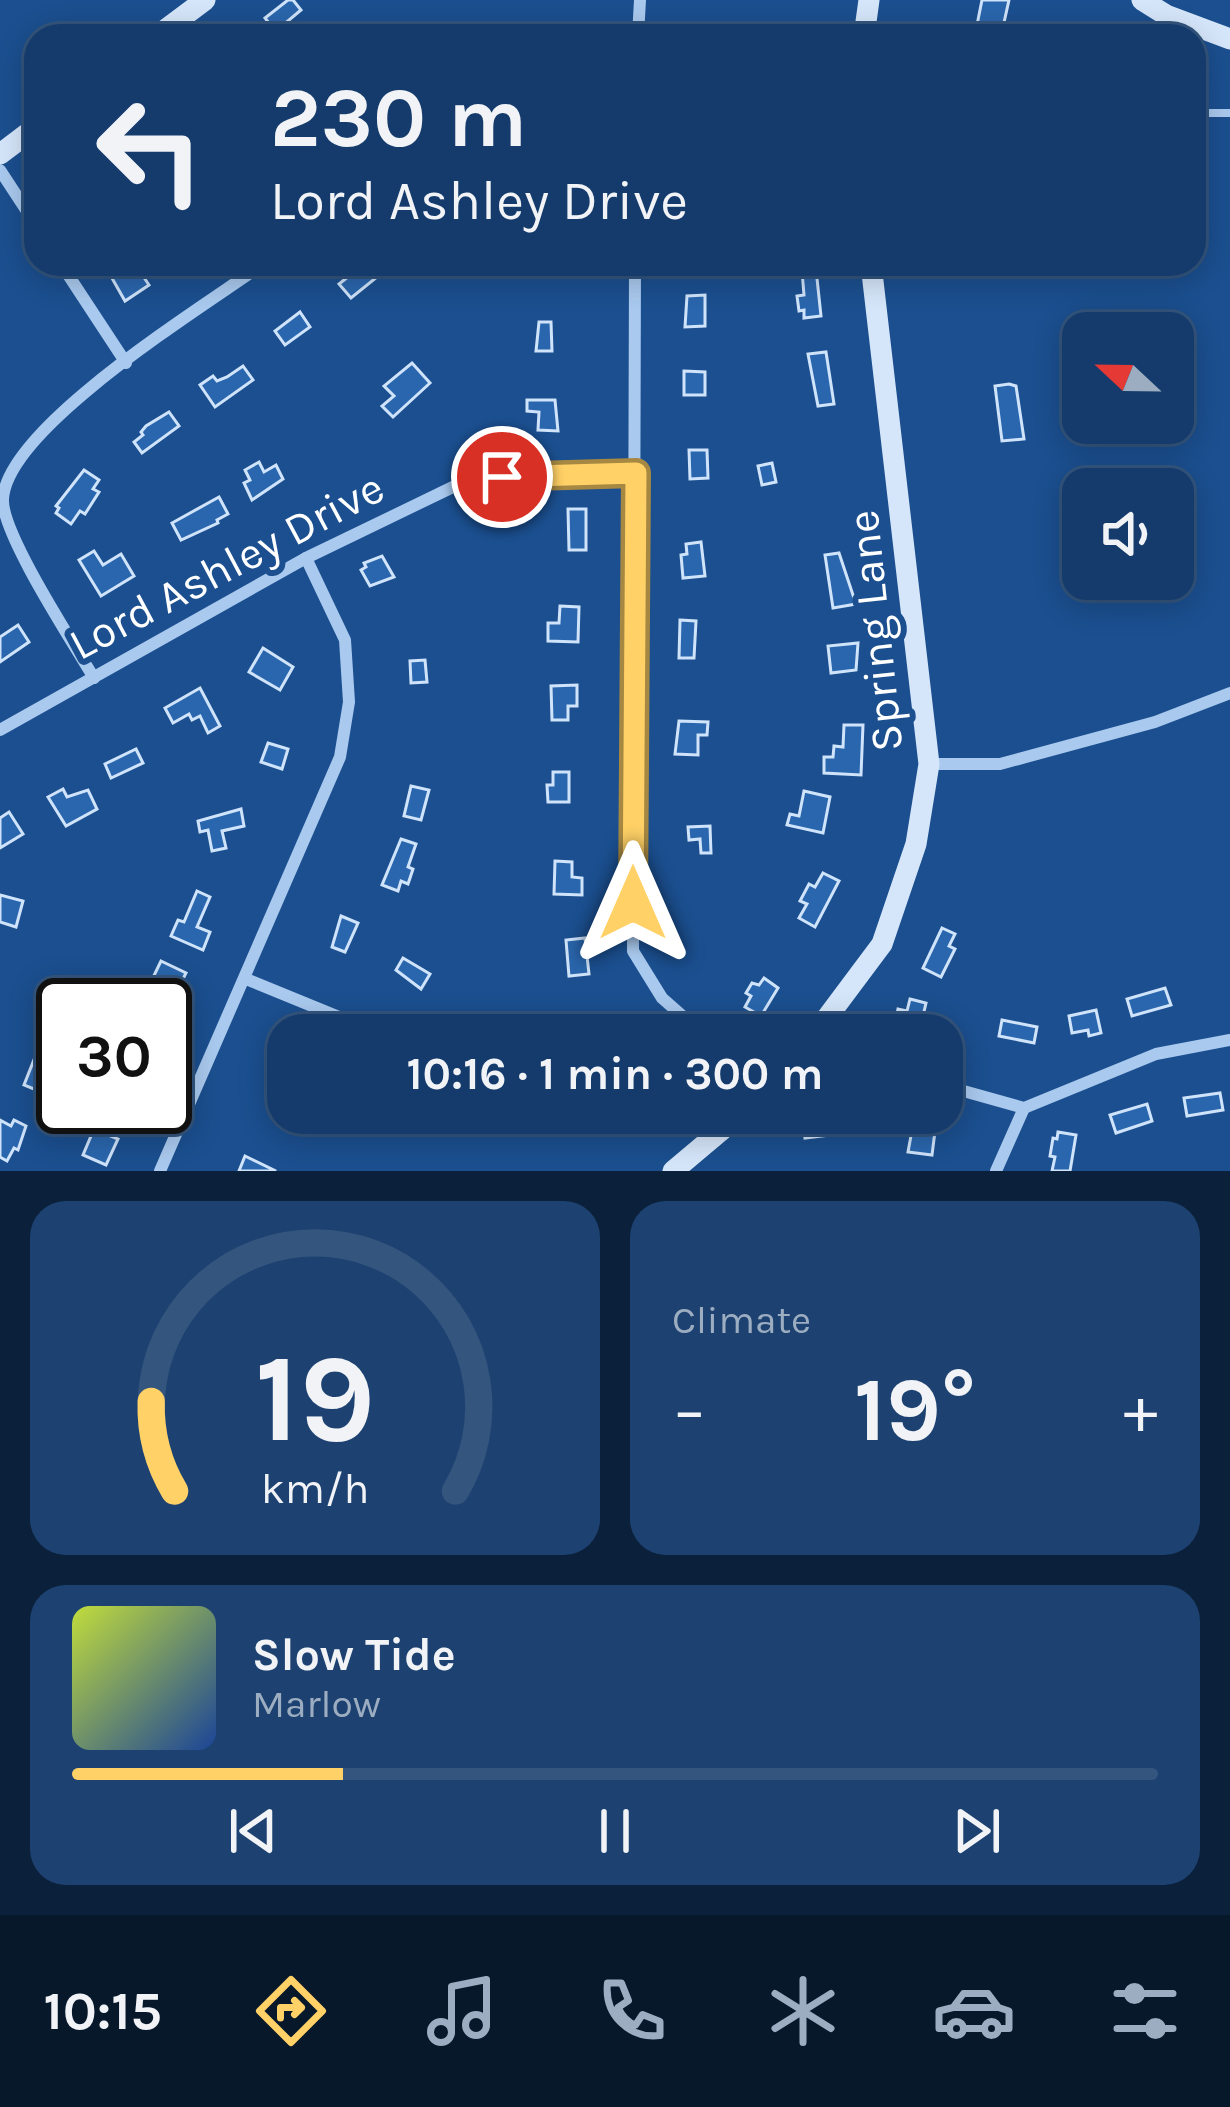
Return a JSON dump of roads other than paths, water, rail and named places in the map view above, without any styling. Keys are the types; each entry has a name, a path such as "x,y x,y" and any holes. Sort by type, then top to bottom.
{"street":[{"path":"173,24 205,0"},
{"path":"1142,0 1190,24"},
{"path":"0,170 24,207"},
{"path":"70,276 126,362"},
{"path":"94,678 28,567 2,501 15,461 51,421 246,276"},
{"path":"635,276 633,951 662,998 680,1014"},
{"name":"Spring Lane","path":"830,1014 882,944 916,844 929,764 872,276"},
{"name":"Lord Ashley Drive","path":"0,730 306,558 457,485 502,477 636,473"},
{"path":"160,1171 340,758 349,702 345,640 306,558"},
{"path":"929,764 1000,764 1155,722 1230,693"},
{"path":"246,979 332,1014"},
{"path":"963,1091 1024,1108 1156,1054 1230,1040"},
{"path":"996,1171 1024,1108"},
{"path":"673,1171 717,1134"}]}
